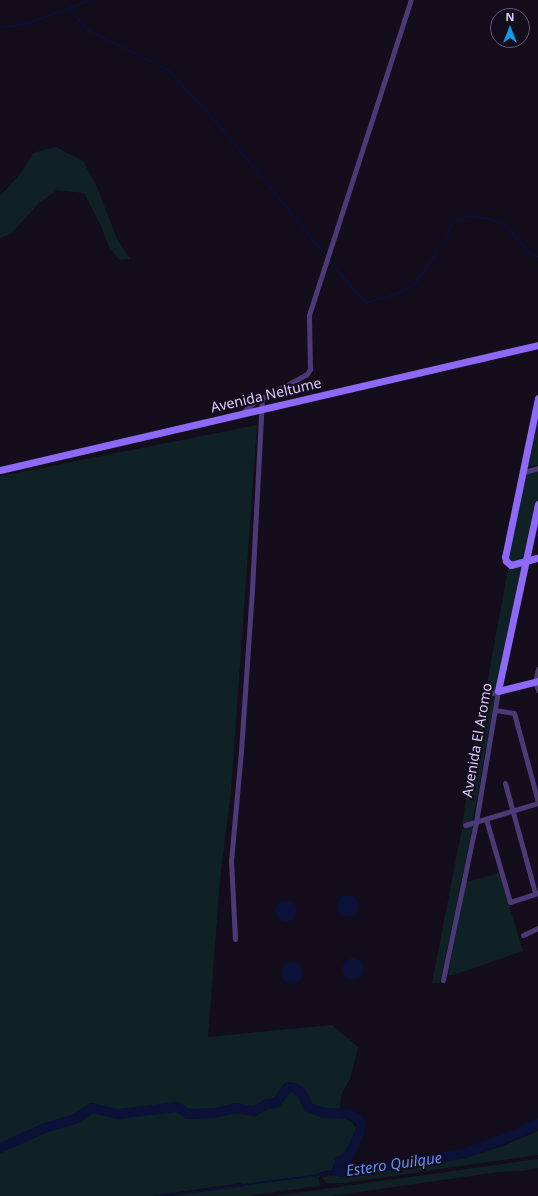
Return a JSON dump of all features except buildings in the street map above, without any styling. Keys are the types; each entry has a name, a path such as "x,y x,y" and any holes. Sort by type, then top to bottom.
{"street":[{"path":"243,412 252,403 304,377 310,369 309,315 411,0"},
{"name":"Avenida Neltume","path":"0,470 243,412 538,345"},
{"path":"235,939 231,861 252,597 262,398"},
{"path":"538,398 524,472 505,557 507,563 513,564 538,558"},
{"path":"524,472 538,468"},
{"name":"Avenida El Aromo","path":"443,980 476,822 498,691 538,504"},
{"path":"538,669 538,690"},
{"path":"485,696 498,691 537,681"},
{"path":"465,825 538,803 514,713 495,710"},
{"path":"486,819 510,902 537,893 511,811 504,783"},
{"path":"523,935 538,928"}],"shaded area":[{"path":"56,147 83,161 97,187 117,239 130,259 119,260 108,245 101,226 84,193 57,190 39,203 11,234 0,238 0,196 22,172 33,153"},
{"path":"538,419 538,465 527,467"},
{"path":"257,425 231,791 220,880 208,1037 332,1025 358,1047 350,1079 341,1095 339,1117 351,1121 356,1128 353,1140 335,1170 320,1172 320,1177 318,1177 320,1185 318,1186 247,1196 170,1196 245,1186 241,1183 151,1196 0,1196 0,476"},
{"path":"538,468 538,504 526,561 515,564 505,559 524,472"},
{"path":"522,567 496,690 485,695 508,569"},
{"path":"495,696 473,821 462,824 483,700"},
{"path":"473,824 440,983 432,983 462,828"},
{"path":"499,873 523,951 453,975 448,975 466,882"},
{"path":"348,895 356,898 359,906 356,914 348,917 340,914 337,906 340,898"},
{"path":"286,900 294,903 297,911 294,919 286,922 278,919 275,911 278,903"},
{"path":"353,958 361,961 364,969 361,977 353,980 345,977 342,969 345,961"},
{"path":"292,962 300,965 303,973 300,981 292,984 284,981 281,973 284,965"},
{"path":"538,1131 538,1155 343,1183 326,1183 322,1177 471,1156 503,1146"},
{"path":"538,1159 538,1168 524,1171 498,1172 331,1196 274,1196"}],"waterway":[{"path":"0,28 26,24 91,0"},
{"path":"70,9 86,29 169,70 226,133 325,254"},
{"path":"444,243 453,222 469,216 490,219 501,223 512,232 531,254 538,257"},
{"path":"329,260 366,303 399,293 415,284 438,251"},
{"name":"Estero Quilque","path":"0,1148 45,1128 75,1119 92,1108 118,1114 177,1107 188,1114 214,1113 235,1108 255,1111 267,1104 276,1103 288,1087 294,1088 302,1093 308,1107 324,1113 348,1114 358,1119 361,1124 360,1132 348,1157 340,1161 337,1171 341,1172 463,1154 516,1134 538,1123"},
{"path":"159,1196 311,1176 337,1171"}]}
